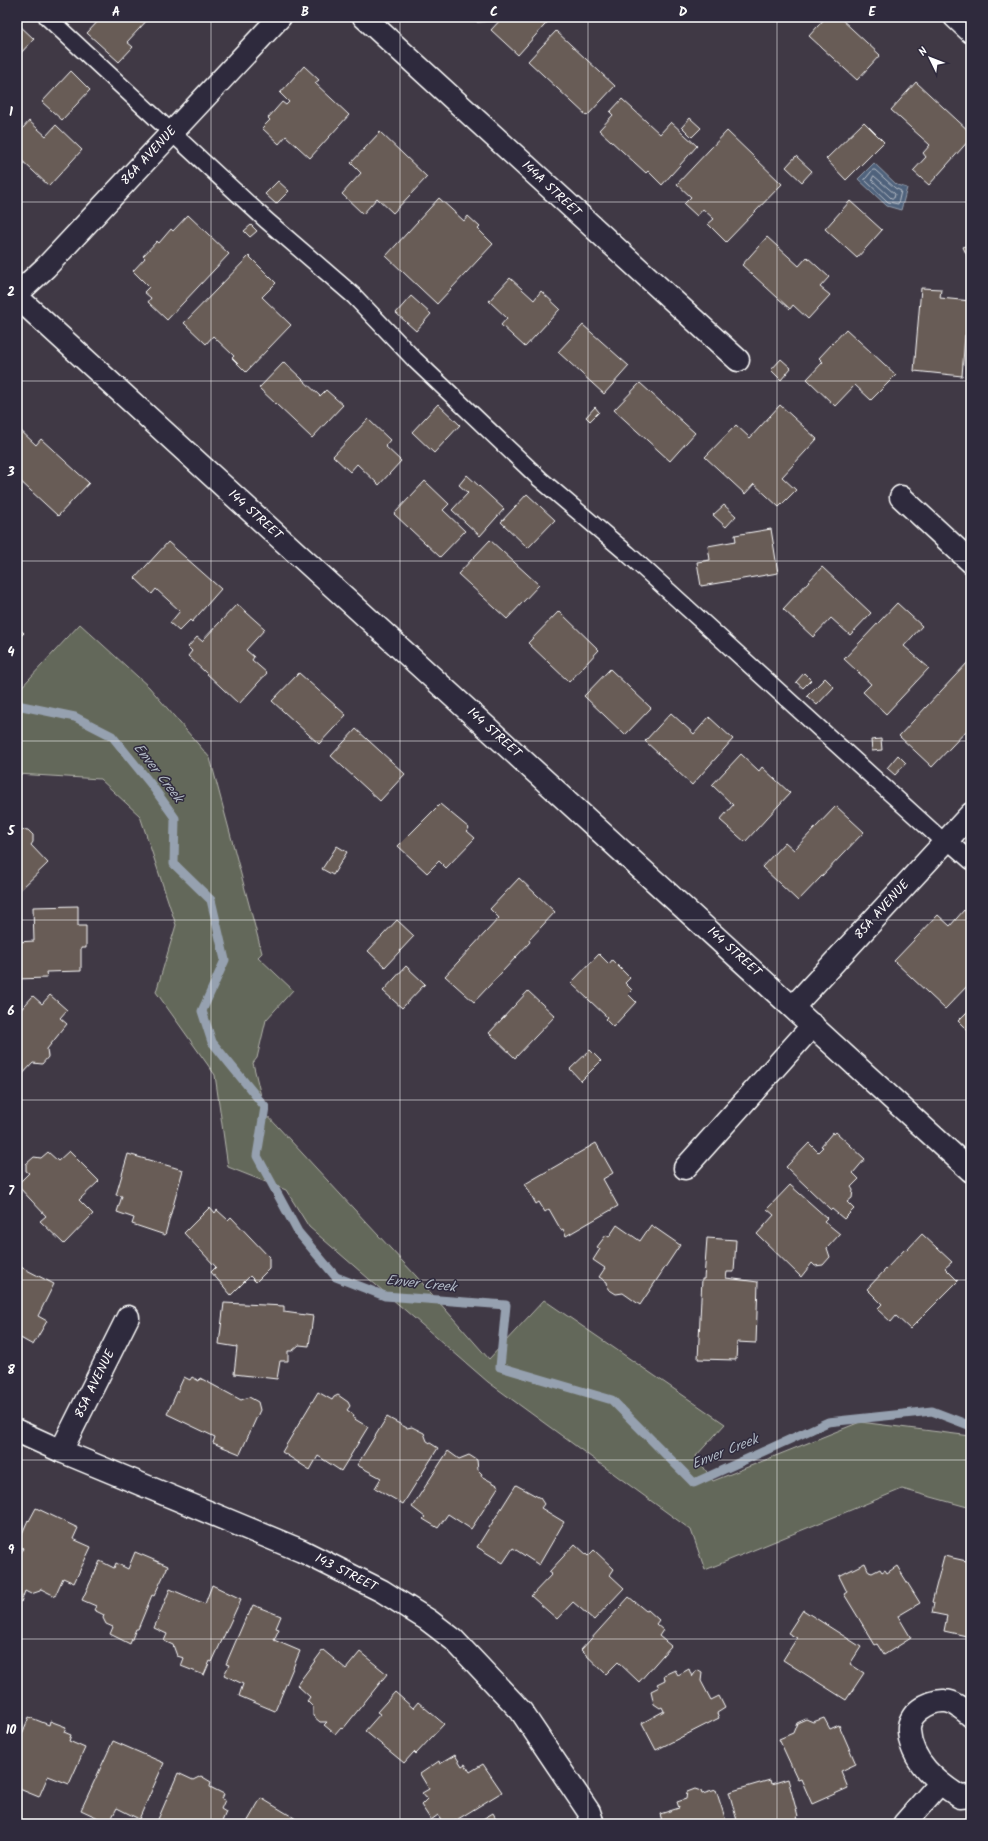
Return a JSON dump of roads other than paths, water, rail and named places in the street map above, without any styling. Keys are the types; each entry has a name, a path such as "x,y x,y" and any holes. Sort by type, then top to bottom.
{"street":[{"name":"86A AVENUE","path":"17,296 46,268 171,132 280,17"},
{"name":"144A STREET","path":"364,17 738,360"},
{"path":"955,17 971,32"},
{"name":"144 STREET","path":"17,296 793,1006 971,1171"},
{"path":"901,496 971,562"},
{"name":"85A AVENUE","path":"793,1006 971,814"},
{"path":"685,1168 813,1026"},
{"name":"85A AVENUE","path":"61,1451 128,1317"},
{"name":"143 STREET","path":"17,1431 61,1451 302,1550 382,1591 428,1620 454,1640 521,1711 588,1812 594,1824"},
{"path":"971,1716 956,1705 945,1700 924,1705 912,1718 908,1730 913,1746 925,1769 939,1784 960,1797 971,1796"},
{"path":"904,1824 939,1784"}],"lane":[{"path":"47,17 266,220 354,296 415,360 540,479 620,547 946,841 971,861"}],"water":[{"path":"874,163 897,185 907,188 901,210 887,206 858,179"}],"waterway":[{"name":"Enver Creek","path":"17,705 75,717 112,736 150,783 175,818 174,864 211,900 225,960 202,1011 212,1042 265,1107 257,1156 298,1232 336,1277 385,1296 506,1305 500,1367 612,1400 694,1483 828,1422 932,1411 971,1426"}]}
